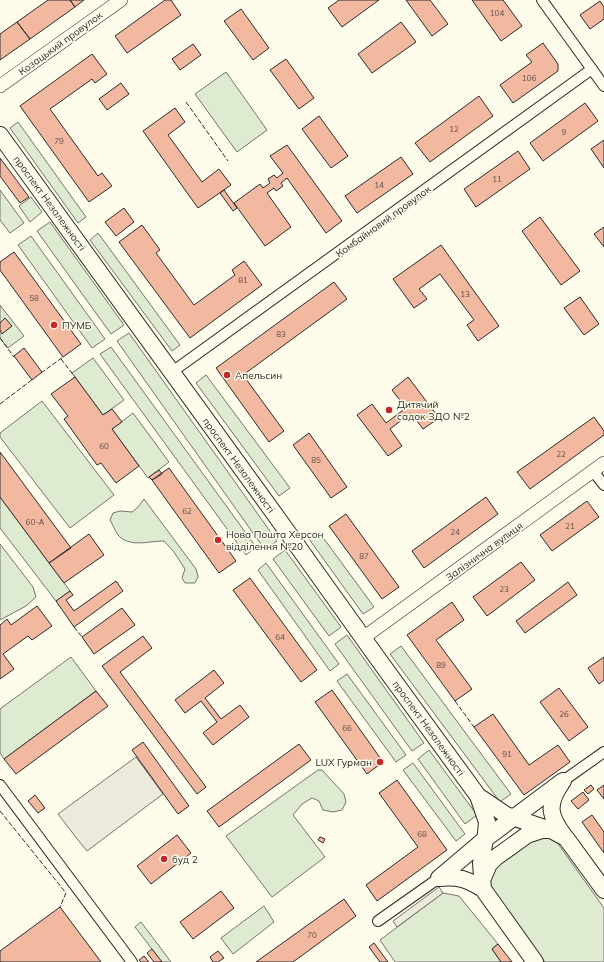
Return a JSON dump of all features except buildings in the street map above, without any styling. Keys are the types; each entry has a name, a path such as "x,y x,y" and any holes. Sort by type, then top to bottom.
{"main road":[{"name":"проспект Незалежності","path":"0,135 478,796 487,822 481,863 483,885"},
{"path":"439,878 485,839 563,781"},
{"path":"563,781 551,800 551,809 556,824 604,890"},
{"name":"проспект Незалежності","path":"478,796 501,812 513,818 548,829 566,838"},
{"path":"483,885 489,864 495,858 527,835 548,829"},
{"path":"439,878 464,879 483,885 535,962"}],"street":[{"name":"Козацький провулок","path":"0,86 121,0"},
{"path":"542,0 592,70 603,82"},
{"name":"Комбайновий провулок","path":"172,372 592,70"},
{"name":"Залізнична вулиця","path":"363,638 604,463"},
{"path":"593,471 604,485"},
{"path":"563,781 604,752"},
{"path":"0,785 132,962"},
{"path":"378,921 439,878"}],"green space":[{"path":"226,72 267,130 237,152 195,94"},
{"path":"18,122 86,217 78,223 10,128"},
{"path":"0,190 24,223 10,233 0,220"},
{"path":"31,197 42,212 30,222 19,206"},
{"path":"50,222 124,325 111,334 37,231"},
{"path":"98,233 180,345 172,351 90,240"},
{"path":"31,236 105,339 92,348 18,245"},
{"path":"0,305 24,336 8,348 0,338"},
{"path":"129,333 277,541 265,550 117,341"},
{"path":"111,347 256,547 246,555 100,354"},
{"path":"93,358 124,400 103,415 72,373"},
{"path":"206,375 290,488 279,496 196,383"},
{"path":"42,401 114,495 70,528 0,437 0,433"},
{"path":"133,413 169,462 148,478 112,429"},
{"path":"0,497 70,591 56,601 0,528"},
{"path":"144,499 196,569 198,577 195,583 185,583 182,578 185,569 174,552 164,541 133,543 118,535 110,520 113,513 120,511 132,512"},
{"path":"319,532 374,607 363,614 309,539"},
{"path":"0,544 33,587 36,597 26,606 0,620"},
{"path":"285,550 341,627 329,636 273,559"},
{"path":"266,563 339,664 330,671 258,570"},
{"path":"347,635 424,743 412,751 335,644"},
{"path":"401,646 511,794 500,802 390,654"},
{"path":"71,657 96,691 4,759 0,753 0,709"},
{"path":"347,674 406,755 396,762 337,681"},
{"path":"429,750 477,815 465,824 418,759"},
{"path":"413,763 465,834 456,841 403,770"},
{"path":"318,770 322,770 344,794 346,802 342,810 333,812 323,810 319,801 312,798 302,804 293,815 325,857 272,897 226,836"},
{"path":"544,836 556,841 604,908 604,962 545,962 491,888 489,882 491,869 531,839"},
{"path":"443,893 459,896 498,944 492,949 501,962 395,962 380,940"},
{"path":"264,906 274,922 233,954 221,938"},
{"path":"141,922 171,962 162,962 135,927"}],"shaded area":[{"path":"136,757 163,794 87,851 58,814"},
{"path":"439,887 443,893 397,927 393,921"}],"fence":[{"path":"186,102 228,161"},
{"path":"0,338 14,357"},
{"path":"41,373 63,357"},
{"path":"61,359 75,377"},
{"path":"0,404 33,379"},
{"path":"74,627 82,637"},
{"path":"455,701 474,727"},
{"path":"0,811 66,893 60,907"}],"place":[{"name":"ПУМБ","path":"54,325"},
{"name":"Апельсин","path":"227,375"},
{"name":"Дитячий садок ЗДО №2","path":"389,410"},
{"name":"Нова Пошта Херсон відділення №20","path":"218,540"},
{"name":"LUX Гурман","path":"380,762"},
{"name":"буд 2","path":"164,859"}]}
